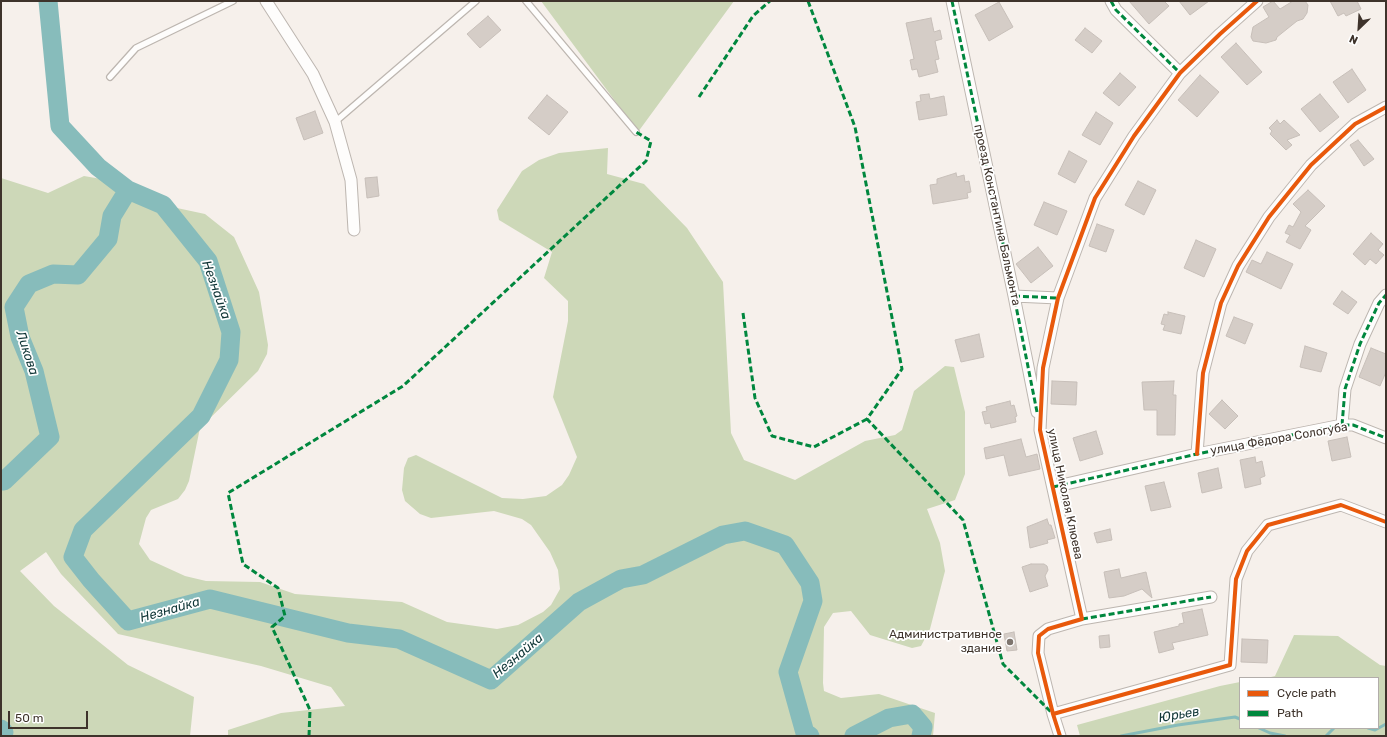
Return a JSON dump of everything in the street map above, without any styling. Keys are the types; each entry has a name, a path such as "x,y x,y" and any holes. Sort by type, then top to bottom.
{"street":[{"path":"266,1 313,74 335,122 351,180 354,230"},
{"name":"проезд Константина Бальмонта","path":"952,1 1014,296 1040,430"},
{"path":"1111,1 1116,10 1180,73"},
{"name":"улица Николая Клюева","path":"1082,619 1040,430 1043,368 1058,298 1095,198 1134,136 1180,73 1220,34 1258,1"},
{"path":"1197,454 1203,373 1222,302 1238,266 1269,217 1311,165 1355,124 1386,107"},
{"path":"1342,425 1345,389 1360,344 1379,303 1386,295"},
{"path":"1014,296 1058,298"},
{"name":"улица Фёдора Сологуба","path":"1053,487 1197,454 1342,425 1353,425 1386,438"},
{"path":"1053,714 1230,665 1236,580 1247,551 1268,525 1341,505 1386,522"},
{"path":"1060,736 1038,653 1039,636 1048,629 1082,619 1211,598"}],"lane":[{"path":"110,77 136,48 233,1"},
{"path":"335,122 476,1"},
{"path":"526,1 636,132"}],"green space":[{"path":"541,1 734,1 638,132"},
{"path":"608,148 607,174 644,184 687,228 723,282 731,433 744,460 795,480 865,441 895,435 902,430 914,391 945,366 954,367 965,412 965,474 955,500 927,509 940,543 945,571 930,629 921,646 912,648 870,635 851,611 833,613 824,627 824,691 841,698 879,694 935,713 933,736 228,736 228,730 281,713 345,706 331,687 261,666 118,634 61,574 46,552 20,571 54,606 128,665 194,697 190,736 1,736 1,178 48,193 84,176 130,184 163,205 205,214 234,237 259,292 268,345 267,354 258,371 200,428 189,481 185,490 178,499 151,510 146,518 139,544 150,560 185,576 206,581 260,582 295,594 402,602 447,622 497,629 518,625 543,612 551,605 560,589 558,570 550,552 531,525 522,519 494,511 431,518 420,514 405,501 402,490 404,468 408,458 416,455 502,498 523,499 546,496 562,485 569,475 577,457 553,397 568,321 568,301 544,278 552,252 499,220 497,210 522,171 539,160 559,153"},
{"path":"1294,635 1338,636 1380,665 1386,666 1386,736 1080,736 1077,725 1239,682 1239,729 1379,729 1379,677 1271,677 1275,676"}],"building":[{"path":"1129,1 1164,1 1169,6 1149,24"},
{"path":"1179,1 1209,1 1190,15"},
{"path":"1273,1 1280,9 1293,1 1305,1 1308,5 1307,13 1303,19 1297,21 1277,37 1276,40 1266,43 1253,41 1251,37 1253,27 1269,17 1263,7"},
{"path":"1330,1 1357,1 1361,9 1346,16 1344,13 1338,16"},
{"path":"999,2 1013,27 989,41 975,15"},
{"path":"488,16 501,30 480,48 467,34"},
{"path":"931,18 934,32 940,30 942,39 935,41 939,59 935,60 938,72 919,77 917,69 912,70 910,60 914,59 906,23"},
{"path":"1085,28 1102,41 1092,53 1075,40"},
{"path":"1236,43 1262,72 1247,85 1221,57"},
{"path":"1352,69 1366,90 1348,103 1333,82"},
{"path":"1120,73 1136,87 1119,106 1103,93"},
{"path":"1200,75 1219,92 1197,117 1178,100"},
{"path":"929,94 930,99 944,96 947,115 919,120 916,102 921,101 920,95"},
{"path":"1320,94 1339,117 1320,132 1301,109"},
{"path":"547,95 568,112 549,135 528,118"},
{"path":"315,111 323,133 304,140 296,118"},
{"path":"1096,112 1113,123 1100,145 1082,135"},
{"path":"1277,120 1280,124 1284,120 1300,135 1287,140 1292,145 1286,150 1270,134 1272,131 1269,128"},
{"path":"1358,140 1374,159 1364,166 1350,145"},
{"path":"1069,151 1087,161 1075,183 1058,174"},
{"path":"956,173 957,177 964,175 965,182 969,181 971,192 967,193 968,198 933,204 930,185 937,184 937,179"},
{"path":"377,177 379,196 367,198 365,178"},
{"path":"1138,181 1156,190 1144,215 1125,205"},
{"path":"1308,190 1325,206 1305,226 1311,230 1300,249 1286,242 1290,235 1285,233 1289,225 1293,227 1301,212 1293,204"},
{"path":"1044,202 1067,211 1057,235 1034,225"},
{"path":"1097,224 1114,230 1106,252 1089,246"},
{"path":"1371,233 1383,244 1378,250 1384,255 1376,264 1370,259 1365,265 1353,254"},
{"path":"1196,240 1216,249 1204,277 1184,268"},
{"path":"1038,247 1053,266 1031,283 1016,264"},
{"path":"1267,252 1293,264 1281,289 1246,272 1252,260 1261,264"},
{"path":"1342,291 1357,302 1348,314 1333,304"},
{"path":"1168,312 1185,316 1181,334 1163,330 1165,325 1161,324 1164,314 1168,315"},
{"path":"1234,317 1253,324 1245,344 1226,336"},
{"path":"979,334 984,357 961,362 955,340"},
{"path":"1305,346 1327,353 1321,372 1300,367"},
{"path":"1371,348 1386,354 1386,372 1380,386 1359,377"},
{"path":"1052,381 1077,382 1076,405 1051,404"},
{"path":"1174,381 1173,395 1176,395 1175,435 1157,435 1157,410 1144,410 1142,382"},
{"path":"1222,400 1238,416 1225,429 1209,414"},
{"path":"1010,401 1011,406 1014,405 1017,416 1015,417 1016,422 991,428 990,423 985,424 982,412 987,411 986,407"},
{"path":"1096,431 1103,454 1080,461 1073,438"},
{"path":"1347,437 1351,457 1332,461 1328,441"},
{"path":"1021,439 1026,457 1037,454 1040,469 1009,476 1004,455 986,459 984,448"},
{"path":"1255,457 1256,463 1262,461 1265,476 1260,478 1261,484 1245,488 1240,460"},
{"path":"1218,468 1222,488 1202,493 1198,473"},
{"path":"1164,482 1171,507 1151,511 1145,486"},
{"path":"1047,519 1049,525 1051,525 1055,538 1047,540 1048,543 1030,548 1027,527"},
{"path":"1110,529 1112,540 1097,543 1094,533"},
{"path":"1031,564 1044,564 1047,566 1048,570 1045,576 1048,586 1030,592 1022,567"},
{"path":"1119,569 1121,578 1146,572 1152,598 1142,589 1124,596 1109,598 1104,572"},
{"path":"1202,609 1208,635 1172,643 1174,649 1159,653 1154,632 1179,626 1179,624 1184,623 1182,613"},
{"name":"Административное здание","path":"1014,632 1017,650 1007,651 1004,634"},
{"path":"1109,635 1110,647 1100,648 1099,636"},
{"path":"1242,639 1268,640 1267,663 1241,662"}],"waterway":[{"name":"Незнайка","path":"48,1 60,126 98,167 128,190 163,205 208,261 231,332 229,360 201,416 83,530 73,557 91,580 128,621 210,599 348,633 399,639 491,680 579,602 621,579 643,575 723,535 745,531 785,545 810,583 813,601 788,672 805,733 810,736"},
{"name":"Ликова","path":"1,481 4,481 50,437 34,371 20,337 14,307 29,284 53,274 78,275 108,239 112,216 128,190"},
{"name":"Незнайка","path":"854,736 889,718 912,714 923,727 921,736"},
{"name":"Юрьев","path":"1121,736 1178,725 1235,717 1239,719"},
{"name":"Юрьев","path":"1379,728 1386,724"},
{"name":"Ликова","path":"1,729 4,732 1,734"},
{"name":"Юрьев","path":"1261,729 1270,733 1285,736"},
{"name":"Юрьев","path":"1326,736 1333,729"},
{"name":"Юрьев","path":"1372,729 1377,729"}],"marked path":[{"path":"699,97 753,16 770,1"},
{"path":"808,1 855,127 902,369 867,419 963,520 1003,664 1051,712"},
{"path":"952,1 1037,412"},
{"path":"1111,1 1116,10 1180,73"},
{"path":"309,736 310,710 272,627 285,616 278,588 243,564 228,493 403,386 646,161 651,141 636,132"},
{"path":"1342,425 1345,389 1360,344 1379,303 1386,295"},
{"path":"1014,296 1058,298"},
{"path":"743,313 755,398 772,436 814,447 867,419"},
{"path":"1053,487 1197,454 1342,425 1353,425 1386,438"},
{"path":"1082,619 1211,597"}],"cycle path":[{"path":"1060,736 1038,653 1039,636 1048,629 1082,619 1040,430 1043,368 1058,298 1095,198 1134,136 1180,73 1257,1"},
{"path":"1197,454 1203,373 1221,303 1238,266 1269,217 1311,165 1355,124 1386,107"},
{"path":"1053,714 1230,665 1236,579 1247,551 1268,525 1341,505 1386,522"}],"place":[{"name":"Административное здание","path":"1010,642"}]}
